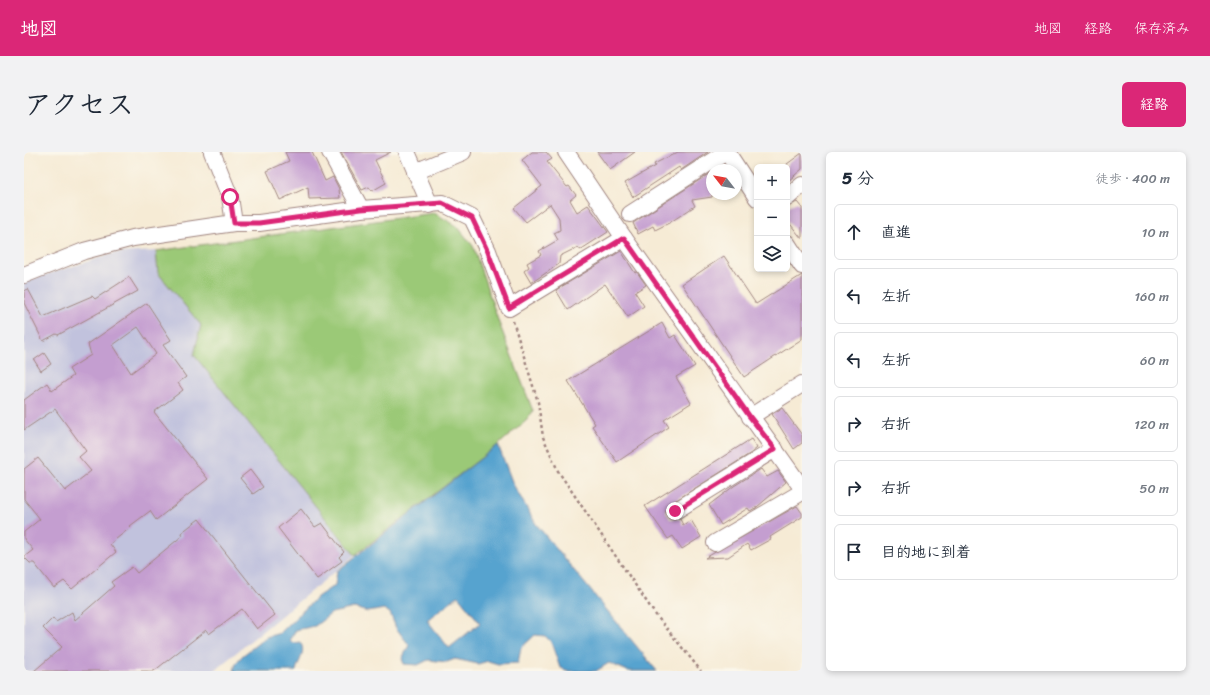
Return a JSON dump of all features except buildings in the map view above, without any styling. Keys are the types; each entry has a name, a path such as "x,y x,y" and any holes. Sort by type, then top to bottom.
{"street":[{"path":"212,152 230,197 234,223"},
{"path":"330,152 361,209"},
{"path":"407,152 430,205"},
{"path":"415,172 463,152"},
{"path":"566,152 624,238 750,417 775,449 797,468 802,488"},
{"path":"630,214 727,152 754,193"},
{"path":"790,195 802,185"},
{"path":"24,275 84,251 133,238 234,223 259,223 361,209 442,203 472,218 488,252 509,308 624,238"},
{"path":"790,248 802,266"},
{"path":"750,417 802,384"},
{"path":"675,511 693,507 775,449"},
{"path":"715,543 802,492"}],"path":[{"path":"509,308 538,402 543,437 558,471 655,614 701,671"}],"shaded area":[{"path":"156,251 158,273 201,325 194,355 355,555 215,670 216,671 24,671 24,283 32,279 115,253"}],"green space":[{"path":"434,213 457,226 473,246 499,323 533,411 527,420 498,445 355,555 194,355 201,325 158,273 156,251"}],"water":[{"path":"498,445 513,484 536,524 657,671 628,671 609,663 596,671 570,671 560,668 551,642 545,636 535,635 521,648 518,663 498,664 488,661 478,664 455,659 447,662 428,660 418,665 404,664 402,659 409,645 396,628 390,613 384,609 368,612 354,608 332,613 315,626 296,630 290,639 292,643 300,642 303,649 296,671 234,671 236,663 242,656 266,637 280,633 317,597 335,585 337,571","holes":["458,596 480,623 449,648 427,620"]}],"route":[{"path":"230,197 234,223 259,223 361,209 442,203 472,218 488,252 509,308 624,238 750,417 775,449 675,511"}]}
